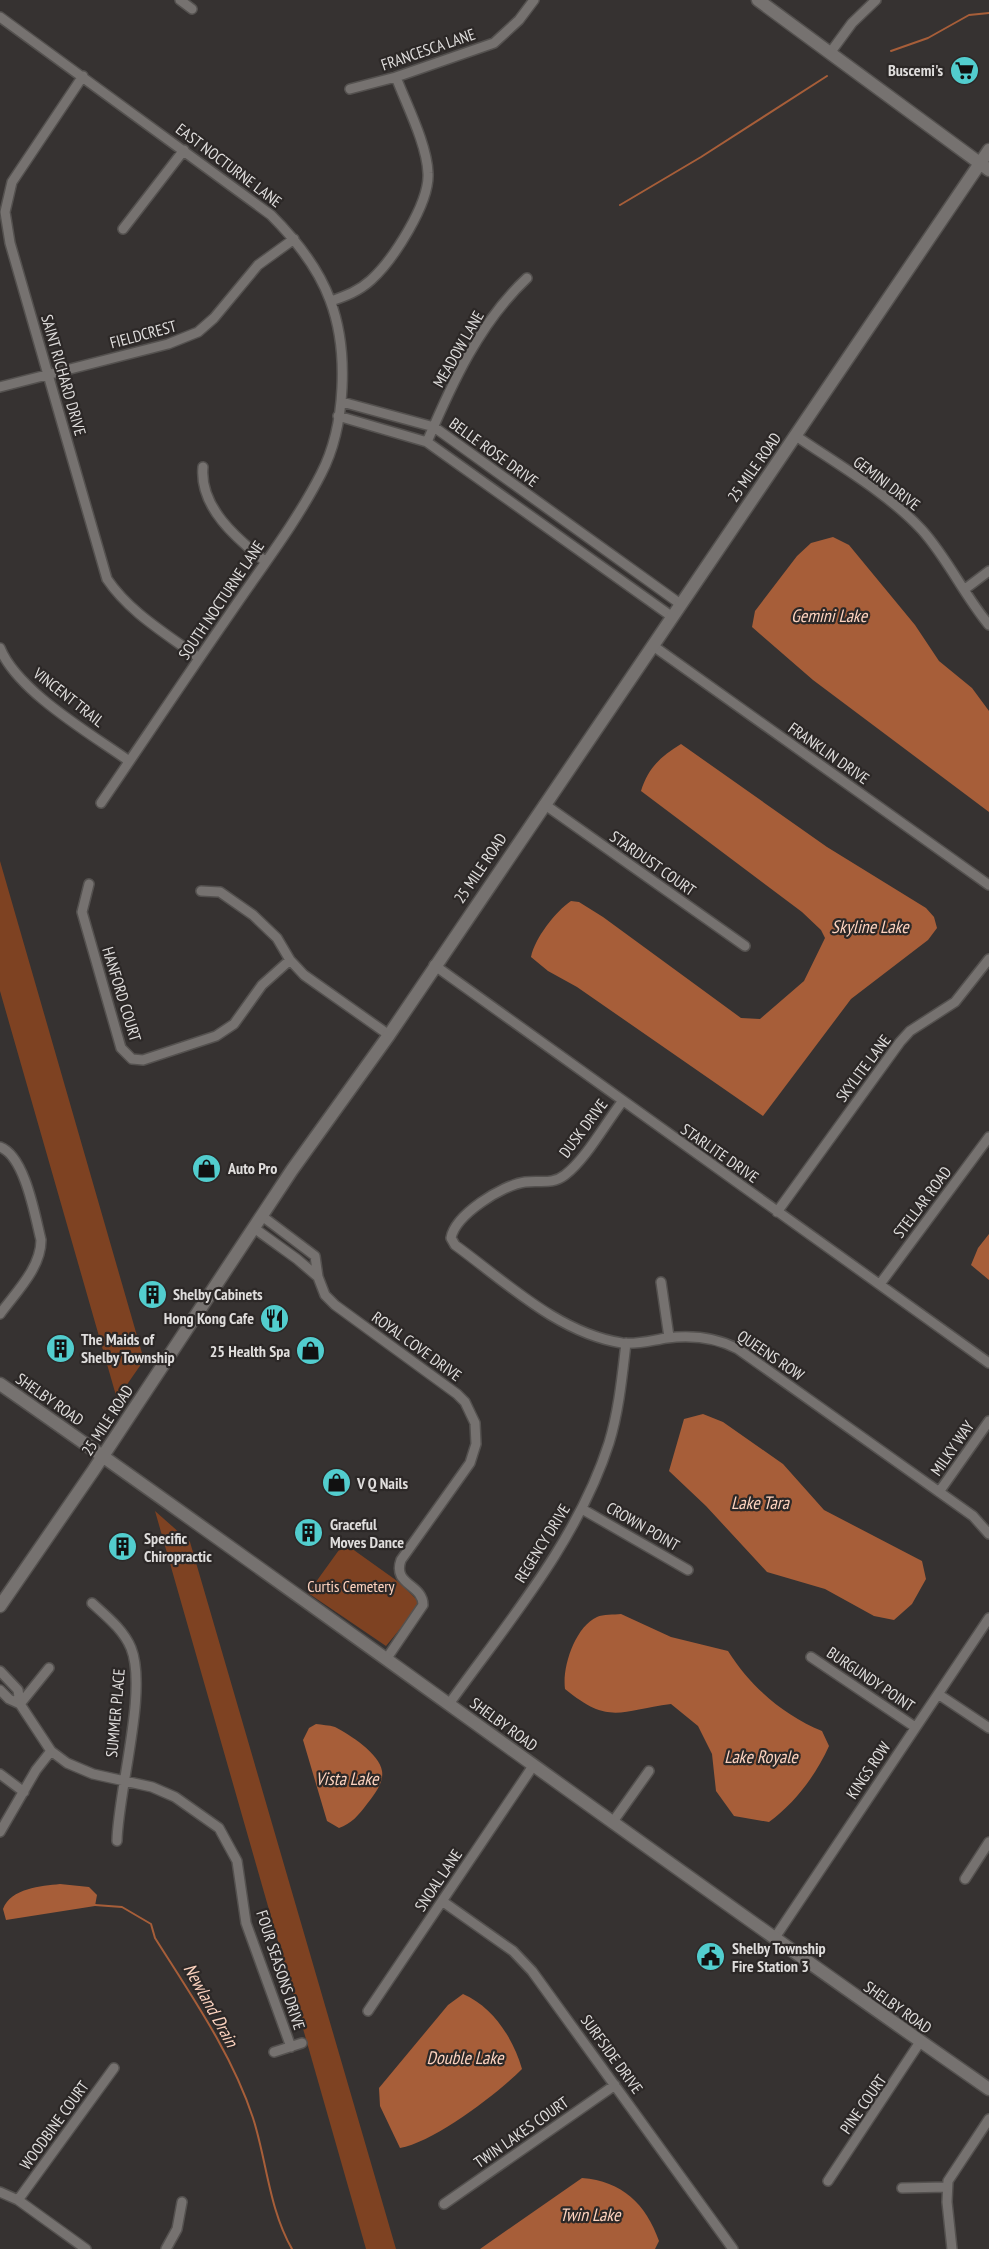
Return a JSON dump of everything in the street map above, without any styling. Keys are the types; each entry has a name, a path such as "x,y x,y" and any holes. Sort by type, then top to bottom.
{"street":[{"path":"180,0 192,9"},
{"name":"FRANCESCA LANE","path":"350,89 396,77 494,43 519,20 534,0"},
{"path":"758,0 984,167"},
{"path":"830,52 852,23 876,0"},
{"name":"EAST NOCTURNE LANE","path":"0,17 271,215 294,239 331,301 340,343 342,402"},
{"name":"SAINT RICHARD DRIVE","path":"83,76 12,182 5,212 10,243 107,579 118,595 133,609 199,658"},
{"path":"331,301 354,293 371,280 384,266 421,208 429,174 396,77"},
{"path":"123,229 184,150"},
{"name":"25 MILE ROAD","path":"0,1606 103,1456 292,1170 389,1035 679,603 984,167 989,150"},
{"name":"FIELDCREST","path":"0,387 168,344 198,332 214,318 258,265 294,239"},
{"name":"MEADOW LANE","path":"428,442 477,342 498,310 527,278"},
{"name":"BELLE ROSE DRIVE","path":"342,402 434,427 679,603"},
{"name":"SOUTH NOCTURNE LANE","path":"101,803 266,562 322,472 342,402"},
{"name":"BELLE ROSE DRIVE","path":"338,416 428,442 671,616"},
{"name":"GEMINI DRIVE","path":"796,436 902,510 938,549 989,625"},
{"path":"203,466 205,490 219,516 238,539 266,562"},
{"path":"547,526 554,514"},
{"path":"965,589 989,571"},
{"path":"644,596 653,585"},
{"name":"FRANKLIN DRIVE","path":"652,645 989,885"},
{"name":"VINCENT TRAIL","path":"0,648 10,666 28,686 129,761"},
{"name":"STARDUST COURT","path":"544,804 746,946"},
{"name":"HANFORD COURT","path":"89,884 82,912 121,1048 132,1059 143,1059 169,1052 202,1042 226,1031 262,985 290,960"},
{"path":"201,891 220,892 254,915 277,938 290,960 318,987 389,1035"},
{"name":"SKYLITE LANE","path":"777,1212 900,1042 910,1031 955,1002 989,959"},
{"name":"STARLITE DRIVE","path":"434,965 989,1363"},
{"name":"DUSK DRIVE","path":"451,1239 457,1225 495,1193 526,1182 547,1183 565,1175 622,1102"},
{"name":"STELLAR ROAD","path":"880,1284 989,1137"},
{"path":"0,1147 13,1155 19,1167 31,1202 41,1250 33,1269 0,1314"},
{"name":"ROYAL COVE DRIVE","path":"262,1216 315,1256 318,1277 325,1295 334,1305 461,1397 475,1423 476,1444 470,1464 401,1560 399,1573 401,1579 421,1595 423,1605 387,1658"},
{"name":"ROYAL COVE DRIVE","path":"254,1228 318,1277"},
{"name":"QUEENS ROW","path":"451,1239 455,1245 564,1323 594,1338 626,1343 669,1337 722,1341 738,1349 973,1516 989,1534"},
{"path":"661,1282 669,1337"},
{"name":"REGENCY DRIVE","path":"449,1704 557,1552 582,1509 613,1427 626,1343"},
{"name":"SHELBY ROAD","path":"0,1384 387,1658 774,1939 920,2042 987,2084"},
{"name":"MILKY WAY","path":"939,1492 989,1421"},
{"name":"CROWN POINT","path":"582,1509 688,1570"},
{"name":"SUMMER PLACE","path":"92,1603 125,1637 134,1659 132,1733 123,1780 117,1841"},
{"name":"KINGS ROW","path":"774,1939 989,1618"},
{"name":"BURGUNDY POINT","path":"811,1656 915,1727"},
{"path":"20,1704 49,1668"},
{"name":"FOUR SEASONS DRIVE","path":"0,1671 18,1690 20,1704 51,1751 80,1769 152,1787 175,1797 198,1811 219,1828 237,1861 246,1923 291,2047"},
{"name":"FOUR SEASONS DRIVE","path":"0,1690 9,1699 20,1704"},
{"path":"938,1694 989,1728"},
{"path":"0,1832 36,1770 51,1751"},
{"name":"SNOAL LANE","path":"368,2011 533,1766"},
{"path":"612,1823 649,1771"},
{"path":"0,1774 24,1792"},
{"path":"965,1879 989,1842"},
{"name":"SURFSIDE DRIVE","path":"442,1901 524,1962 615,2085 724,2244 734,2249"},
{"name":"PINE COURT","path":"828,2181 920,2042"},
{"name":"FOUR SEASONS DRIVE","path":"274,2052 302,2043"},
{"name":"WOODBINE COURT","path":"18,2200 114,2068"},
{"name":"TWIN LAKES COURT","path":"444,2204 615,2085"},
{"path":"952,2249 947,2187 957,2166 989,2119"},
{"path":"902,2188 947,2187"},
{"path":"0,2192 18,2200 82,2248"},
{"path":"166,2249 177,2229 182,2202"}],"green space":[{"path":"0,861 144,1360 117,1399 0,991"},
{"path":"155,1511 190,1542 396,2249 366,2249"},
{"name":"Curtis Cemetery","path":"344,1543 400,1583 418,1601 418,1607 386,1646 308,1593"}],"water":[{"name":"Gemini Lake","path":"833,537 849,545 915,625 939,661 972,688 989,711 989,812 813,680 752,627 755,611 797,556 811,543"},
{"name":"Skyline Lake","path":"681,744 827,847 926,908 934,917 937,928 928,940 851,999 763,1116 577,987 548,971 531,957 546,926 571,901 579,902 603,917 741,1018 760,1019 804,981 825,938 821,930 802,912 641,791 656,763"},
{"path":"989,1234 989,1280 971,1265 978,1248"},
{"name":"Lake Tara","path":"703,1414 723,1422 783,1464 824,1510 922,1561 926,1579 912,1604 894,1620 874,1616 825,1589 767,1572 706,1506 669,1471 684,1419"},
{"name":"Lake Royale","path":"621,1614 671,1637 728,1651 746,1676 769,1698 794,1717 822,1731 829,1746 818,1767 796,1797 769,1822 734,1816 716,1791 712,1754 698,1726 671,1704 615,1713 593,1708 565,1689 568,1659 582,1629 597,1617"},
{"name":"Vista Lake","path":"316,1724 335,1727 355,1740 370,1751 382,1771 380,1784 373,1797 354,1819 339,1828 327,1821 303,1740 309,1728"},
{"path":"60,1884 89,1887 97,1895 95,1906 6,1920 3,1909 7,1902 20,1892"},
{"name":"Double Lake","path":"463,1994 484,2007 500,2025 513,2046 522,2069 464,2116 430,2137 400,2148 380,2106 379,2088 448,2005"},
{"name":"Twin Lake","path":"582,2178 609,2184 621,2189 631,2197 654,2228 659,2241 655,2249 480,2249"}],"waterway":[{"path":"891,51 928,38 969,15 989,13"},
{"path":"620,205 701,157 827,76"},
{"name":"Newland Drain","path":"95,1905 122,1907 151,1924 155,1938 210,2025 234,2071 253,2118 273,2202 292,2249"}],"place":[{"name":"Buscemi's","path":"964,70"},
{"name":"Auto Pro","path":"207,1168"},
{"name":"Shelby Cabinets","path":"152,1294"},
{"name":"Hong Kong Cafe","path":"275,1318"},
{"name":"The Maids of Shelby Township","path":"60,1348"},
{"name":"25 Health Spa","path":"311,1351"},
{"name":"V Q Nails","path":"336,1483"},
{"name":"Graceful Moves Dance","path":"309,1533"},
{"name":"Specific Chiropractic","path":"123,1547"},
{"name":"Shelby Township Fire Station 3","path":"711,1957"}]}
